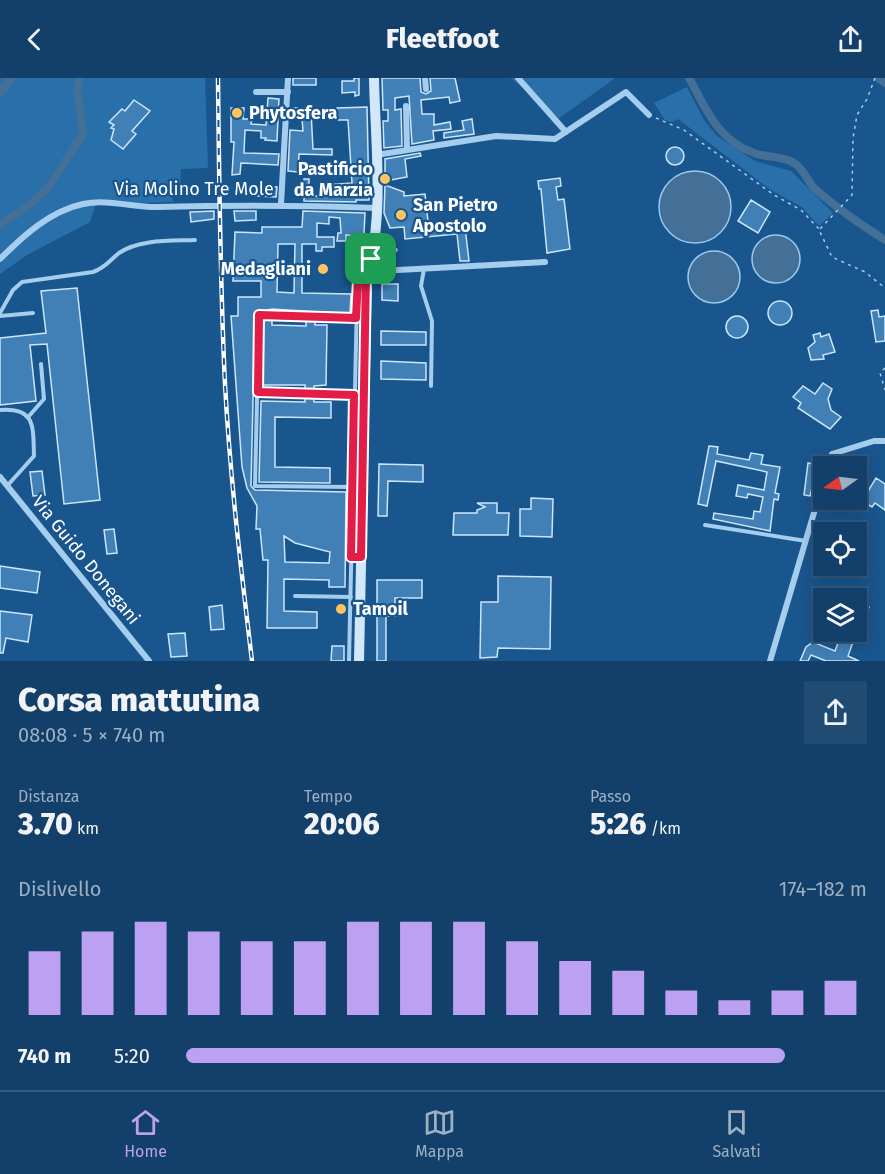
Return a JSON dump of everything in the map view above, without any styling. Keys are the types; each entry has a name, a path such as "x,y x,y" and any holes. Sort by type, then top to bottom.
{"main road":[{"path":"359,661 356,557 366,274 372,254 376,208 374,78"}],"street":[{"path":"281,204 288,78"},
{"path":"425,78 426,89"},
{"path":"518,78 566,132"},
{"path":"256,92 288,92"},
{"path":"376,155 496,136 555,139 626,92 649,115"},
{"path":"406,106 407,149"},
{"name":"Via Molino Tre Mole","path":"0,259 21,238 59,212 84,204 153,207 281,204 376,208"},
{"path":"366,274 544,262"},
{"path":"831,456 874,441 885,441"},
{"name":"Via Guido Donegani","path":"0,477 149,661"},
{"path":"770,661 815,510"}],"lane":[{"path":"0,314 22,282 93,273 104,269 120,252 154,242 195,240"},
{"path":"349,661 351,597 356,557 353,487 359,260 372,254 396,250"},
{"path":"424,269 421,286 432,321 431,386"},
{"path":"0,314 33,313"},
{"path":"353,487 255,486 259,315 356,318"},
{"path":"29,416 44,399 40,364"},
{"path":"258,392 354,395"},
{"path":"0,410 19,410 29,416 32,424 34,456 7,486"},
{"path":"705,525 806,541"},
{"path":"295,596 351,597"}],"path":[{"path":"819,230 843,208 852,195 853,138 857,115 867,99 875,78"},
{"path":"649,115 684,130 774,195 801,210 819,230 832,257 865,272 885,288"},
{"path":"885,368 880,373 885,390"}],"shaded area":[{"path":"0,78 205,78 208,168 181,169 180,194 172,195 173,202 138,203 97,200 90,222 27,255 0,274"},
{"path":"511,78 613,78 614,79 558,119"},
{"path":"687,87 704,120 717,136 755,161 791,171 833,213 819,226 802,207 771,190 678,119 672,122 665,120 654,103"},
{"path":"695,171 715,177 725,187 731,207 725,227 715,237 695,243 675,237 665,227 659,207 665,187 675,177"},
{"path":"776,235 793,242 800,259 793,276 776,283 759,276 752,259 759,242"},
{"path":"709,251 719,251 728,255 736,263 740,277 736,291 728,299 719,303 709,303 700,299 692,291 688,282 688,272 692,263 700,255"}],"building":[{"path":"293,78 316,78 316,85 293,85"},
{"path":"354,78 359,78 359,95 355,96 355,92 342,93 342,81 354,81"},
{"path":"382,78 420,78 421,92 426,94 431,91 430,78 455,78 460,101 450,103 449,97 421,100 422,114 434,114 434,125 450,122 451,129 433,131 434,140 412,144 409,96 395,98 395,110 401,109 402,146 384,148 383,121 388,121 388,110 383,110"},
{"path":"268,98 279,99 277,141 261,138 261,131 245,130 244,153 279,154 278,165 241,163 240,174 232,175 234,142 231,142 231,108 244,108 243,119 252,119 251,124 266,125"},
{"path":"134,100 150,111 132,131 136,134 123,149 111,140 114,129 111,128 114,125 109,122 122,109 125,111"},
{"path":"367,107 369,200 304,201 304,179 309,179 309,196 326,196 326,185 352,183 348,120 337,120 337,108"},
{"path":"292,108 307,108 311,111 313,149 332,149 332,155 299,154 298,172 288,171 290,130 303,131 302,119 291,118"},
{"path":"472,119 474,134 444,138 444,133 464,130 462,121"},
{"path":"675,147 681,150 684,156 681,162 675,165 669,162 666,156 669,150"},
{"path":"420,153 421,156 405,159 407,177 385,181 385,159"},
{"path":"560,178 561,186 556,187 558,200 564,199 570,249 547,253 541,189 539,189 538,181"},
{"path":"385,185 404,192 404,196 425,194 429,230 465,227 469,261 460,261 457,234 405,239 404,227 390,228 384,213"},
{"path":"258,186 277,187 276,197 258,196"},
{"path":"751,200 770,212 758,233 738,221"},
{"path":"214,211 214,219 191,222 190,212"},
{"path":"234,211 256,211 256,220 235,221"},
{"path":"303,211 365,213 363,253 357,253 358,236 346,235 346,241 337,241 338,233 341,233 340,218 329,217 329,224 317,223 317,237 334,237 334,247 322,247 322,251 316,251 316,244 302,244 302,293 351,294 350,314 272,309 255,313 251,486 255,490 346,492 345,587 329,587 329,580 284,579 284,611 317,612 317,628 267,628 268,560 263,560 260,529 256,529 257,506 247,488 242,467 231,316 238,316 238,297 261,297 261,281 233,281 235,232 262,233 262,227 302,227","holes":["278,244 295,244 294,293 277,292","284,536 295,543 330,552 329,563 285,562"]},
{"path":"382,284 398,284 398,301 382,300"},
{"path":"77,288 100,500 64,504 47,344 30,345 36,401 0,405 0,338 46,333 41,291"},
{"path":"780,301 789,304 792,313 789,322 780,325 771,322 768,313 771,304"},
{"path":"878,310 879,317 885,316 885,341 876,342 871,311"},
{"path":"737,316 747,323 748,327 741,337 737,338 727,331 726,327 733,317"},
{"path":"263,319 272,320 272,325 306,326 306,321 315,321 315,325 327,325 326,385 314,386 314,390 305,389 305,385 261,385"},
{"path":"381,331 426,332 426,345 381,345"},
{"path":"820,333 821,337 829,334 835,352 823,355 824,359 811,360 808,348 815,342 813,335"},
{"path":"381,361 426,363 426,380 381,379"},
{"path":"823,383 832,389 828,399 831,410 841,417 830,429 798,408 801,403 793,397 803,386 815,394"},
{"path":"305,398 314,398 314,402 331,402 331,418 275,417 275,467 330,468 330,483 259,482 261,401 305,402"},
{"path":"709,446 718,447 717,454 749,460 751,453 763,455 761,464 780,467 775,493 779,494 778,500 774,499 770,531 713,519 714,513 753,519 754,511 760,512 763,497 748,494 747,498 736,496 738,485 764,490 767,472 716,461 707,506 698,504"},
{"path":"808,463 813,464 813,484 810,496 804,495"},
{"path":"379,464 423,465 423,482 388,481 387,516 378,516"},
{"path":"42,471 45,495 33,496 30,472"},
{"path":"876,478 885,484 885,510 875,503 872,507 867,504 867,493"},
{"path":"531,498 553,499 552,537 520,536 520,509 531,509"},
{"path":"477,503 497,503 497,513 509,513 508,535 453,535 454,513 477,513 477,510 485,507"},
{"path":"114,529 117,553 107,554 104,530"},
{"path":"0,566 40,572 37,593 0,588"},
{"path":"498,576 551,577 550,649 498,648 497,657 480,658 481,602 498,602"},
{"path":"377,580 422,580 422,598 395,598 395,616 386,616 386,661 377,661"},
{"path":"222,605 224,629 211,630 209,607"},
{"path":"0,611 32,615 28,642 6,638 3,653 0,653"},
{"path":"185,633 187,656 171,657 168,634"},
{"path":"813,642 835,651 838,642 853,642 848,656 859,661 826,661 811,655 808,661 800,661 806,647"},
{"path":"332,646 344,646 344,661 331,661"}],"waterway":[{"path":"0,93 11,78"},
{"path":"0,224 27,207 48,188 83,134 77,88 80,78"},
{"path":"689,78 714,122 731,140 754,153 794,163 822,195 848,216 885,240"},
{"path":"878,78 885,83"}],"railway":[{"path":"218,78 221,269 227,419 252,661"}],"place":[{"name":"Phytosfera","path":"237,113"},
{"name":"Pastificio da Marzia","path":"385,179"},
{"name":"San Pietro Apostolo","path":"401,215"},
{"name":"Medagliani","path":"323,269"},
{"name":"Tamoil","path":"341,609"}],"route":[{"path":"371,259 366,274 361,557 351,557 354,395 258,392 259,315 356,318 359,260 371,259"}]}
